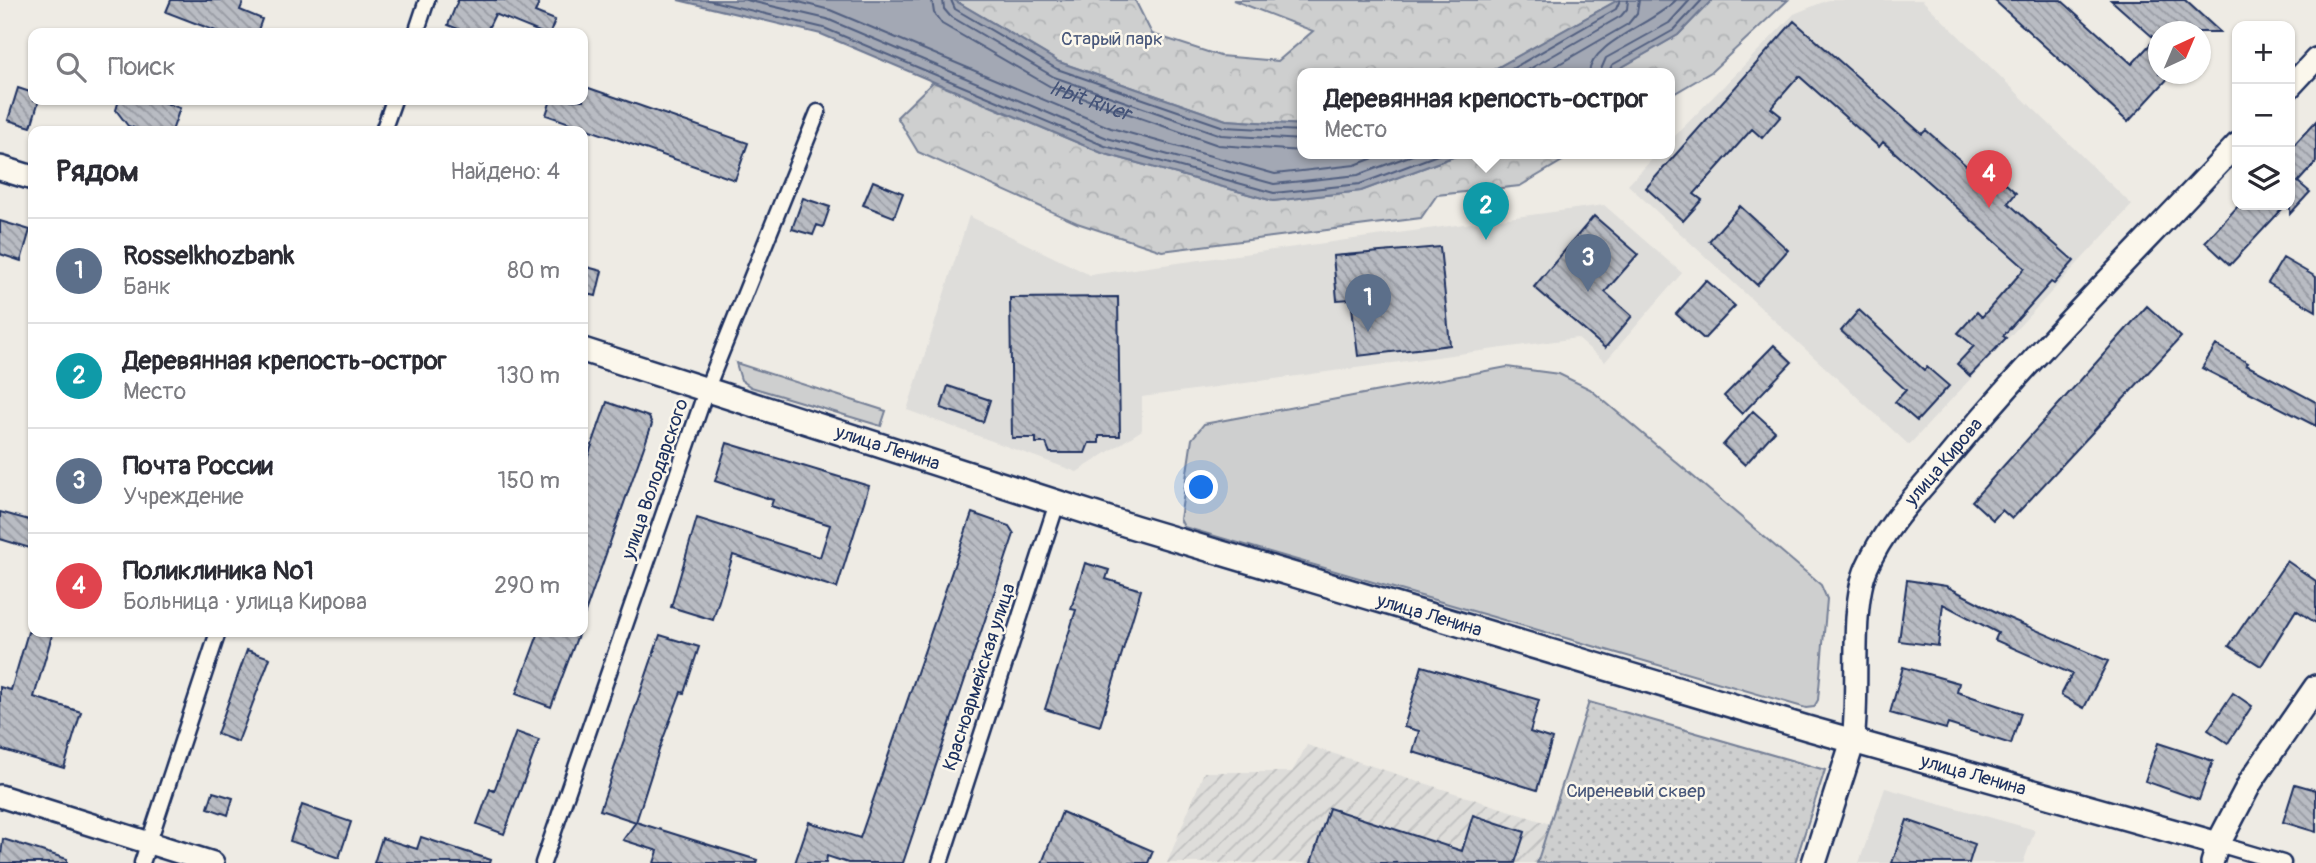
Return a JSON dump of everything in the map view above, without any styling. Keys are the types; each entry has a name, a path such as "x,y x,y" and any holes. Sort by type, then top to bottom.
{"main road":[{"path":"0,167 28,176"},
{"name":"улица Ленина","path":"588,352 1057,503 1853,741 2215,853"},
{"path":"2215,853 2250,781 2316,687"},
{"name":"улица Кирова","path":"1814,863 1853,741"}],"street":[{"path":"418,28 427,0"},
{"path":"2293,84 2316,59"},
{"path":"385,126 392,105"},
{"name":"улица Володарского","path":"543,863 707,388 818,112"},
{"name":"улица Кирова","path":"1853,741 1857,702 1858,609 1866,568 1896,520 1992,405 2234,147"},
{"name":"Красноармейская улица","path":"940,863 1057,503"},
{"path":"142,863 216,637"},
{"path":"0,796 213,863"},
{"name":"улица Ленина","path":"2215,853 2283,863"}],"shaded area":[{"path":"1828,0 1922,0 2132,205 1909,445 1628,185 1652,159 1675,159 1675,136 1794,14"},
{"path":"1604,205 1682,273 1605,362 1577,338 1142,397 1142,430 1077,472 907,410 969,216 1090,275"},
{"path":"1307,745 1550,824 1537,863 1167,863 1204,772 1292,772"},
{"path":"1885,788 2035,830 2023,863 1859,863"}],"green space":[{"name":"Старый парк","path":"954,0 1135,0 1152,34 1220,56 1278,61 1313,31 1233,0 1618,0 1497,68 1297,68 1297,125 1226,120 1059,62"},
{"path":"1712,0 1788,0 1711,72 1675,93 1675,68 1620,68 1678,35"},
{"path":"933,82 1102,153 1273,201 1361,191 1447,159 1566,159 1520,186 1437,195 1421,218 1162,251 1077,223 918,152 897,117"},
{"path":"736,363 886,411 881,426 751,387 741,380"},
{"path":"1507,367 1559,374 1590,389 1821,585 1827,599 1818,700 1814,707 1806,708 1184,527 1180,519 1192,439 1204,424"},
{"name":"Сиреневый сквер","path":"1589,702 1825,770 1795,863 1537,863"}],"water":[{"name":"Irbit River","path":"678,0 954,0 1059,62 1226,120 1297,125 1297,159 1447,159 1361,191 1273,201 1102,153 821,34"},
{"path":"1618,0 1712,0 1678,35 1620,68 1497,68"}],"building":[{"path":"171,0 244,0 240,10 262,19 259,28 208,28 166,12"},
{"path":"458,0 529,0 539,4 535,12 555,20 552,28 530,28 495,14 488,28 456,28 448,25"},
{"path":"1994,0 2061,0 2132,64 2148,47 2148,84 2163,84 2128,122"},
{"path":"2111,0 2185,0 2208,21 2148,21 2148,33"},
{"path":"1794,21 1922,134 1926,130 1987,184 1996,175 2016,193 2008,203 2074,261 2054,284 2051,282 2003,336 2006,338 1970,376 1957,364 1974,346 1958,333 1977,312 1982,317 2025,268 1883,142 1879,147 1799,76 1771,108 1781,116 1762,138 1752,129 1694,194 1702,200 1683,221 1646,188 1672,159 1675,159 1675,155"},
{"path":"2211,24 2220,32 2211,32"},
{"path":"18,88 28,91 28,105 38,105 31,126 8,120"},
{"path":"588,88 748,143 735,180 588,129 588,126 578,126 546,115 549,105 588,105"},
{"path":"118,105 171,105 180,108 174,126 128,126 116,110"},
{"path":"2316,121 2316,162 2298,182 2310,192 2295,208 2295,147 2295,144"},
{"path":"873,181 903,193 894,217 863,205"},
{"path":"803,198 830,207 823,227 817,225 813,235 792,229"},
{"path":"1740,206 1788,250 1757,285 1709,241"},
{"path":"2234,210 2281,210 2230,265 2205,242"},
{"path":"1594,216 1638,254 1605,292 1632,316 1605,348 1534,287"},
{"path":"0,221 28,229 21,261 0,254"},
{"path":"1440,247 1450,345 1358,356 1351,299 1337,300 1333,256"},
{"path":"2283,258 2316,277 2316,311 2268,283"},
{"path":"588,267 602,271 596,296 588,294"},
{"path":"1706,280 1735,306 1704,339 1676,314"},
{"path":"1118,297 1120,436 1099,436 1099,443 1089,443 1085,453 1050,453 1046,443 1036,443 1036,438 1012,438 1010,298"},
{"path":"2147,306 2181,337 2012,519 2002,510 1993,520 1972,501"},
{"path":"1859,310 1924,370 1927,367 1949,386 1917,421 1895,402 1906,390 1841,331"},
{"path":"1774,345 1792,362 1742,414 1724,396"},
{"path":"2216,345 2248,363 2246,365 2316,402 2316,426 2202,368"},
{"path":"948,386 990,400 983,422 941,408"},
{"path":"607,402 649,417 652,424 588,605 588,457"},
{"path":"1753,411 1775,431 1745,465 1723,445"},
{"path":"727,443 869,486 837,588 733,555 713,620 671,607 697,518 820,557 830,525 771,506 773,500 715,481"},
{"path":"0,512 28,520 28,547 0,539"},
{"path":"972,513 1009,526 1014,534 903,863 848,863 827,856 826,863 795,863 809,822 860,838"},
{"path":"2287,561 2316,581 2316,623 2296,610 2261,666 2229,646"},
{"path":"1085,563 1109,570 1106,579 1141,590 1100,726 1045,709 1076,610 1071,609"},
{"path":"1907,580 1946,586 2006,617 2108,661 2084,708 2061,695 2072,674 1995,640 1998,633 1943,604 1938,646 1899,641"},
{"path":"28,632 28,637 52,637 34,697 81,712 64,768 0,749 0,687 11,690"},
{"path":"660,635 699,647 684,693 681,692 661,744 636,822 600,810"},
{"path":"537,637 577,637 551,707 516,694"},
{"path":"247,650 270,658 238,742 217,734"},
{"path":"1422,666 1539,700 1530,732 1552,739 1537,790 1413,752 1419,731 1404,727"},
{"path":"1903,667 1959,683 1957,692 2021,713 2011,744 1948,724 1946,729 1890,713"},
{"path":"2233,693 2252,706 2228,743 2208,730"},
{"path":"516,732 539,740 504,834 477,824 490,789 494,791"},
{"path":"2158,743 2213,761 2199,800 2145,781"},
{"path":"2295,784 2316,790 2316,832 2283,822"},
{"path":"213,792 233,798 228,815 208,808"},
{"path":"302,805 351,822 339,858 290,841"},
{"path":"1329,808 1462,851 1473,815 1525,832 1515,863 1311,863"},
{"path":"1062,812 1153,851 1148,863 1042,863"},
{"path":"1907,820 1975,844 1969,863 1892,863"},
{"path":"636,822 757,860 756,863 654,863 658,851 623,840"},
{"path":"421,837 491,860 490,863 374,863 382,838 417,849"},
{"path":"3,839 67,859 67,863 0,863"}],"place":[{"name":"Поликлиника №1","path":"1989,208"},
{"name":"Деревянная крепость-острог","path":"1486,240"},
{"name":"Почта России","path":"1588,292"},
{"name":"Rosselkhozbank","path":"1368,332"}]}
